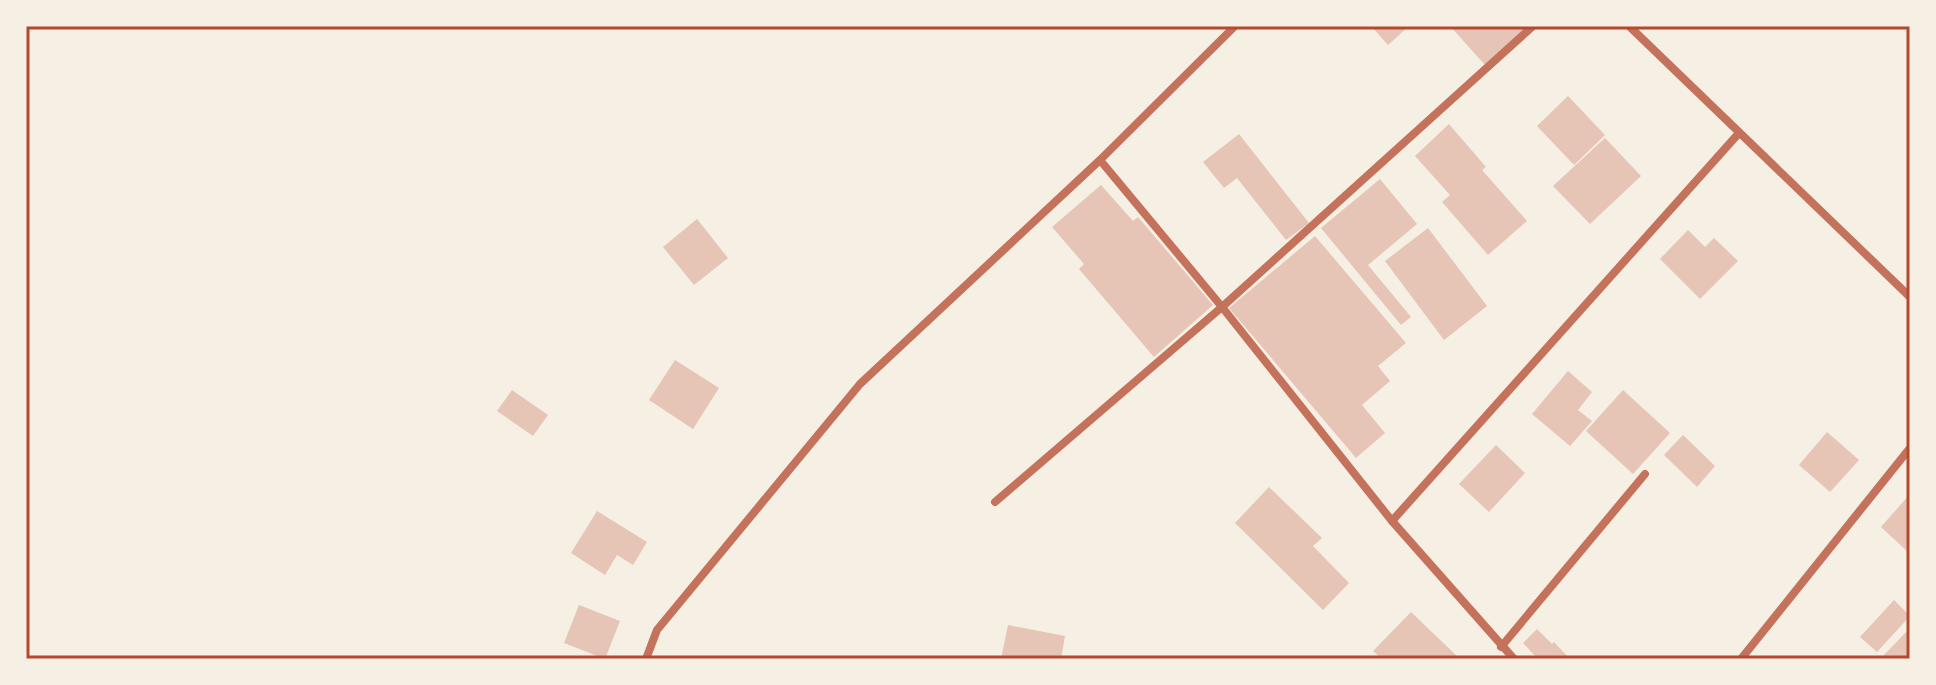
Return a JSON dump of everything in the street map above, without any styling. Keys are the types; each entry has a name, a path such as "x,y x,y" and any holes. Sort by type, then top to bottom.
{"street":[{"path":"646,659 657,630 860,384 1100,160 1235,26"},
{"path":"995,502 1222,307 1533,26"},
{"path":"1629,26 1910,297"},
{"path":"1392,521 1739,133"},
{"path":"1100,160 1222,307 1392,521 1514,659"},
{"path":"1741,659 1910,448"},
{"path":"1501,647 1645,474"}],"building":[{"path":"1371,26 1409,26 1388,45"},
{"path":"1450,26 1528,26 1485,65"},
{"path":"1568,96 1605,135 1574,165 1537,126"},
{"path":"1449,124 1486,167 1482,170 1527,221 1488,255 1442,202 1450,195 1415,156"},
{"path":"1239,134 1309,223 1286,240 1237,178 1224,188 1203,162"},
{"path":"1605,138 1641,176 1590,224 1553,186"},
{"path":"1380,179 1417,224 1368,265 1411,317 1401,325 1321,228"},
{"path":"1101,185 1133,221 1138,217 1213,305 1154,357 1079,269 1084,264 1052,227"},
{"path":"697,219 728,258 694,285 663,247"},
{"path":"1428,228 1487,306 1444,340 1385,261"},
{"path":"1688,230 1705,247 1714,238 1738,261 1700,299 1660,259"},
{"path":"1315,236 1406,343 1378,366 1390,381 1362,405 1385,433 1356,458 1229,308"},
{"path":"675,360 719,388 693,429 649,400"},
{"path":"1568,371 1592,392 1578,410 1592,421 1570,446 1532,414"},
{"path":"512,390 548,415 533,436 497,411"},
{"path":"1623,390 1670,433 1633,474 1586,431"},
{"path":"1827,432 1859,460 1830,492 1799,465"},
{"path":"1683,435 1715,466 1697,487 1664,455"},
{"path":"1496,445 1525,473 1489,512 1459,484"},
{"path":"1269,487 1322,538 1313,546 1349,583 1323,610 1235,523"},
{"path":"1910,494 1910,550 1908,552 1881,527"},
{"path":"597,511 647,542 633,565 617,555 605,575 571,553"},
{"path":"1894,600 1910,616 1877,652 1860,637"},
{"path":"579,605 620,621 605,659 564,643"},
{"path":"1411,612 1460,659 1382,659 1373,651"},
{"path":"1008,625 1065,636 1061,659 1001,659"},
{"path":"1537,629 1570,659 1538,659 1523,643"},
{"path":"1906,632 1910,636 1910,658 1886,659 1883,656"}]}
